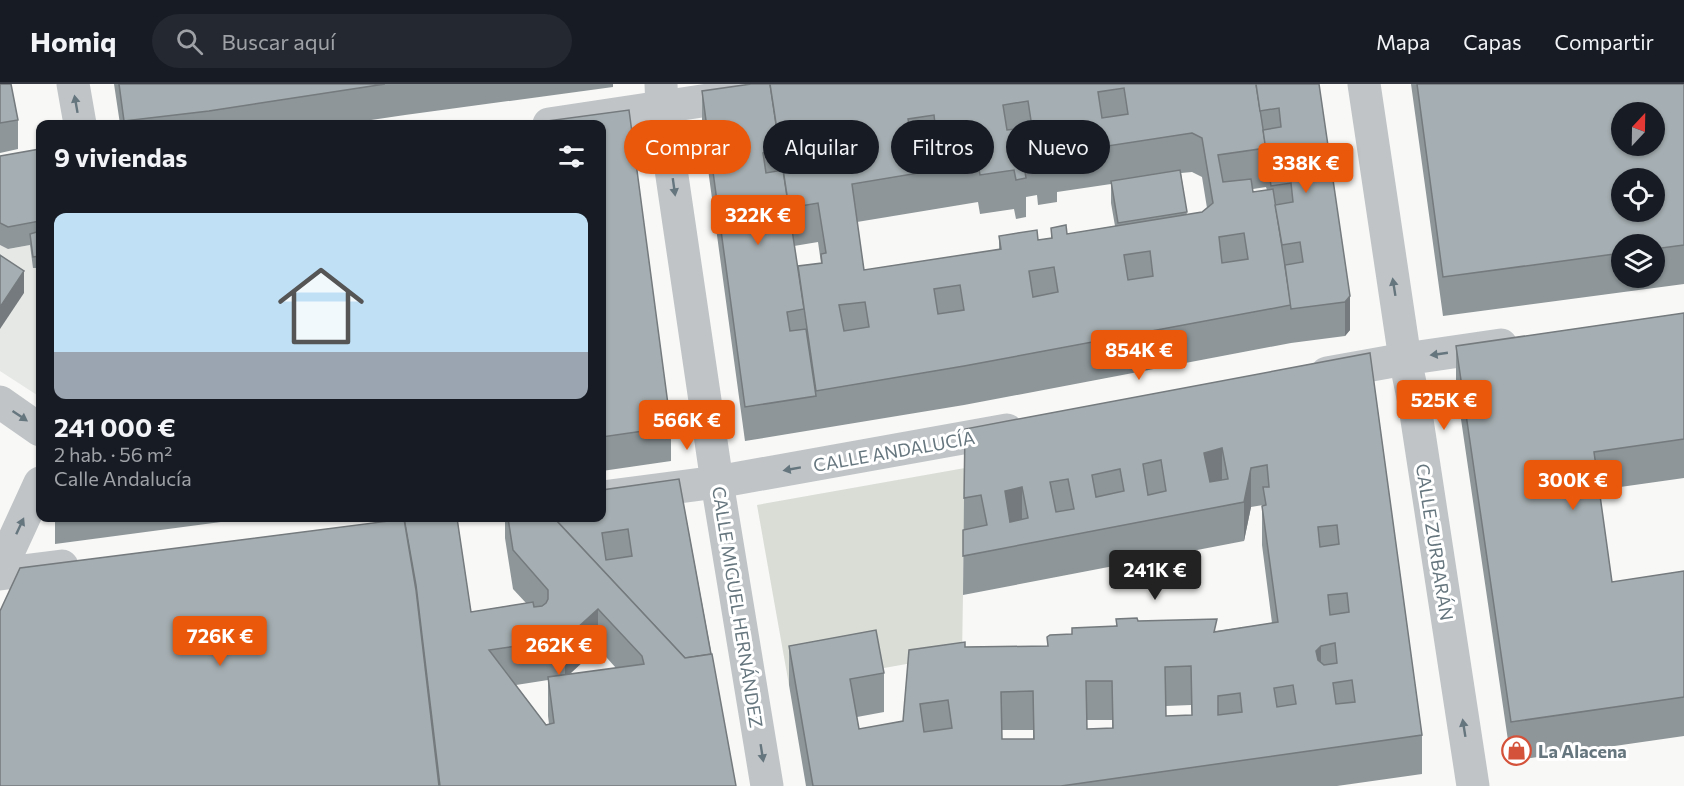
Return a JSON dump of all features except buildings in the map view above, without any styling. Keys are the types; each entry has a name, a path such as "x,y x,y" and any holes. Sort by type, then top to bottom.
{"street":[{"path":"73,84 79,120"},
{"path":"565,120 662,96 815,84"},
{"name":"CALLE ZURBARÁN","path":"1364,84 1473,786"},
{"name":"CALLE MIGUEL HERNÁNDEZ","path":"662,96 717,482 767,786"},
{"path":"1300,378 1405,359 1533,341"},
{"path":"0,402 36,427"},
{"name":"CALLE ANDALUCÍA","path":"606,496 717,482 1032,426"},
{"path":"0,572 36,492"},
{"path":"0,572 93,562"}],"shaded area":[{"path":"36,244 36,394 0,371 0,245 9,249"},
{"path":"965,468 962,656 789,685 757,505"}],"place":[{"name":"La Alacena","path":"1517,751"}]}
